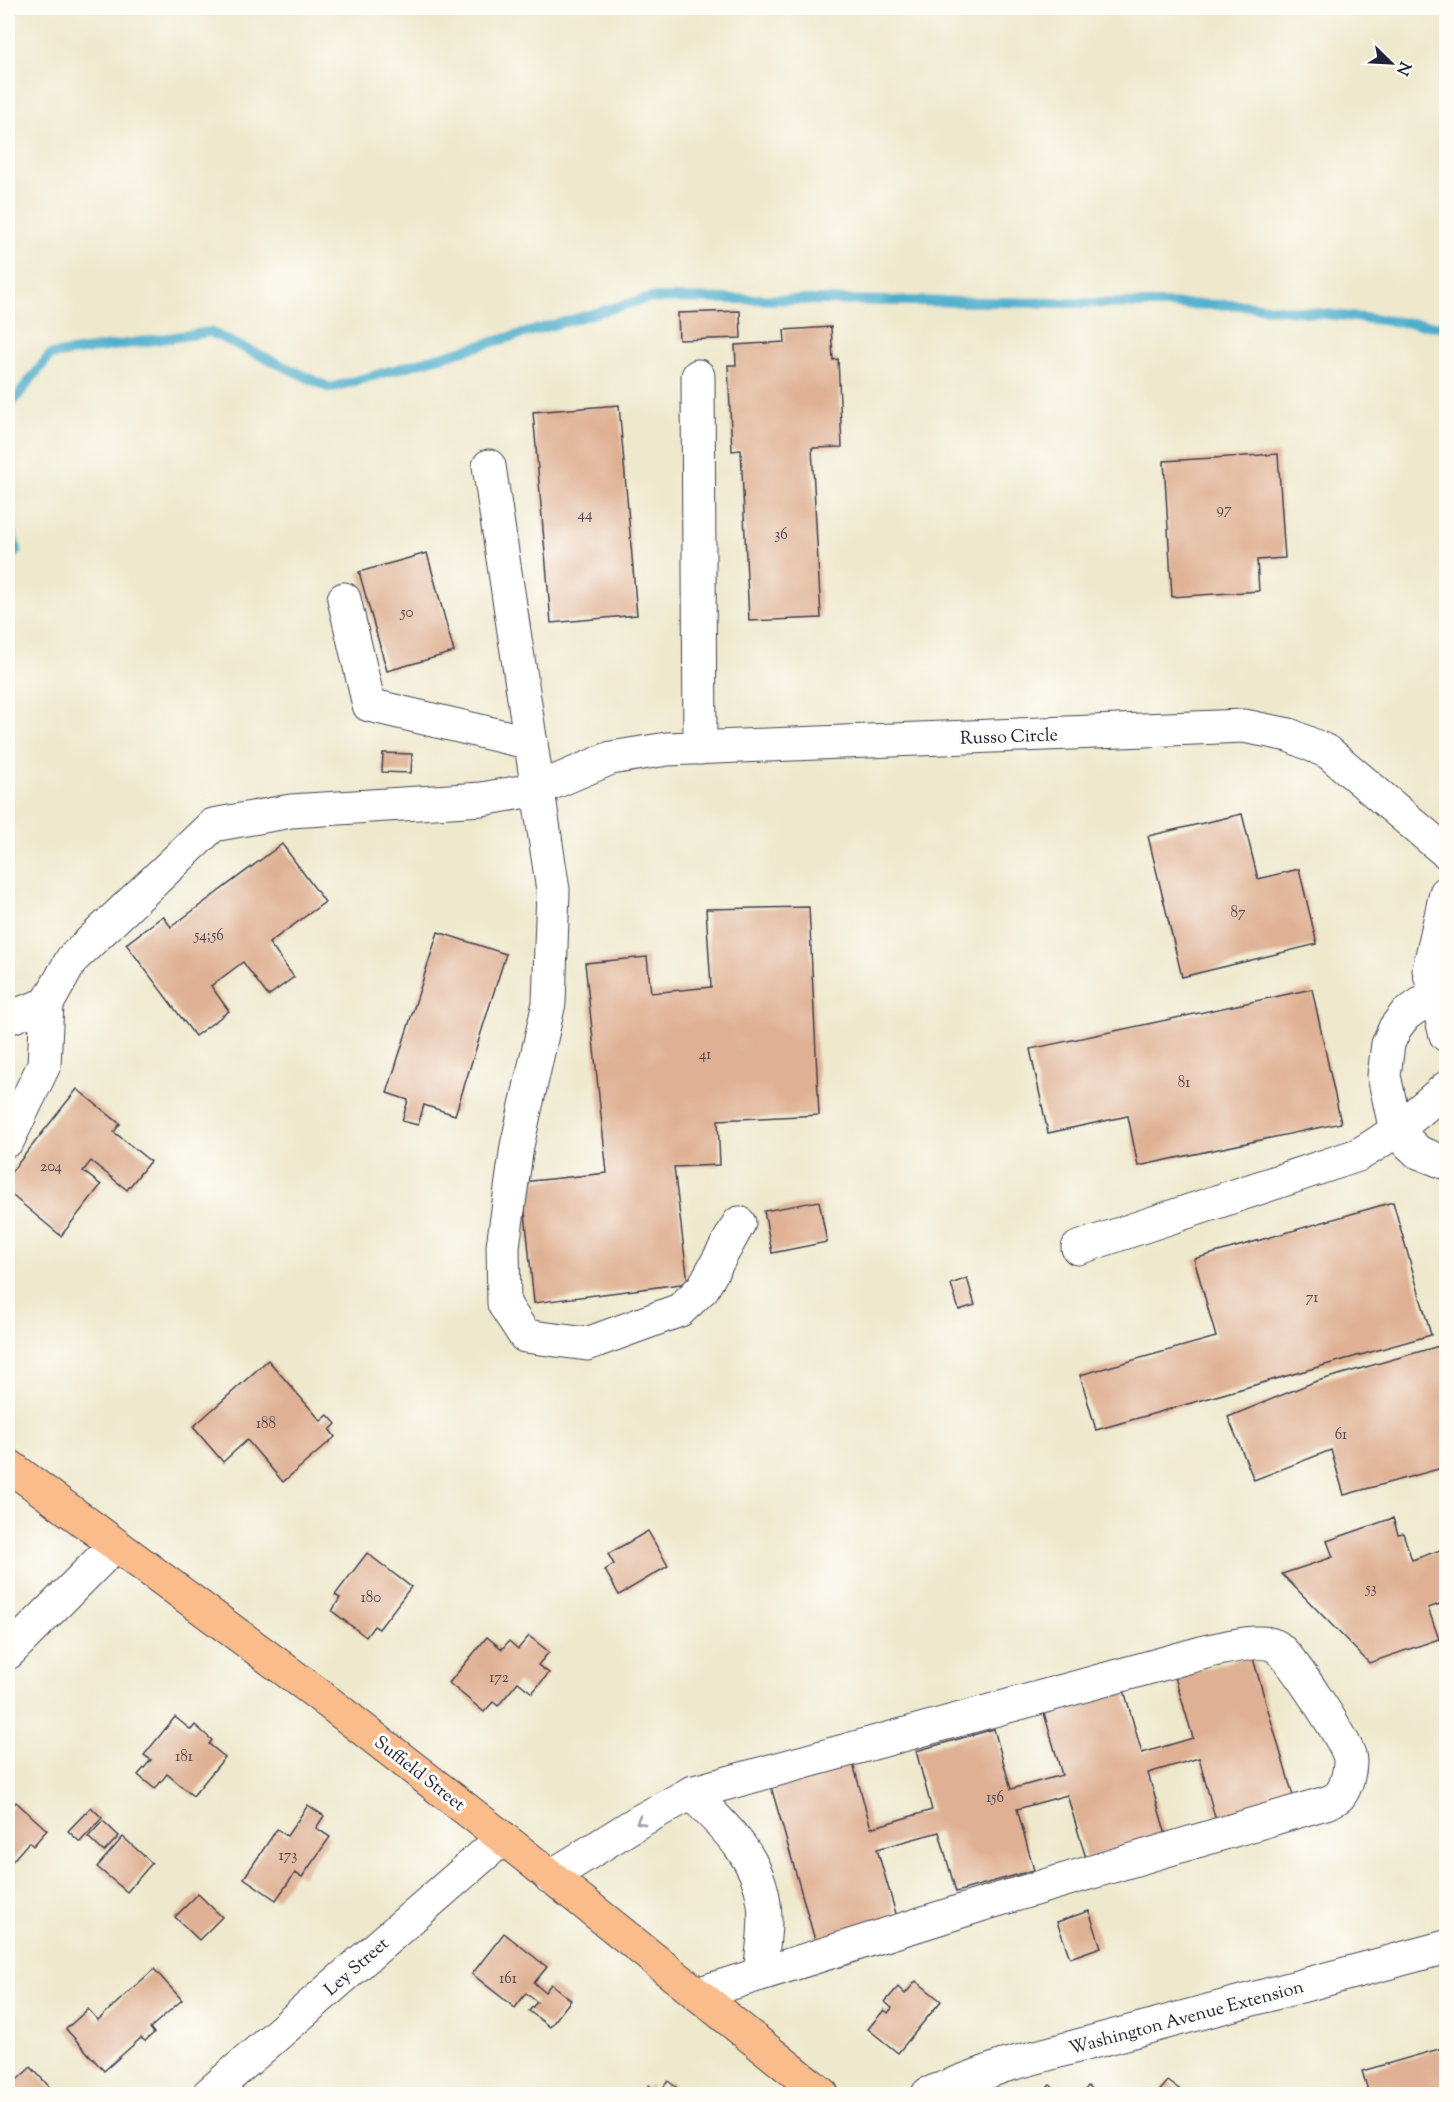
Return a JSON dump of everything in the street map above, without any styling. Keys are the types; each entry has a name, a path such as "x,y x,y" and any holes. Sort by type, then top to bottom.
{"main road":[{"name":"Suffield Street","path":"8,1465 319,1695 503,1838 822,2094"}],"street":[{"path":"698,376 700,748"},
{"path":"489,466 553,890 549,1003 517,1146 503,1246 504,1304 525,1336 587,1344 680,1310 703,1288 739,1223"},
{"path":"344,599 369,705 531,743"},
{"name":"Russo Circle","path":"47,1004 72,959 213,825 291,810 482,799 538,789 611,758 667,749 1244,726 1289,735 1328,752 1446,852"},
{"path":"1446,893 1429,970 1446,1035"},
{"path":"1435,994 1405,1015 1395,1028 1388,1044 1384,1076 1396,1131 1418,1152 1446,1163"},
{"path":"8,1017 47,1004 44,1065 8,1140"},
{"path":"1078,1248 1358,1155 1396,1131 1446,1088"},
{"path":"8,1653 115,1545"},
{"path":"550,1877 638,1822 691,1793 1209,1651 1249,1644 1267,1643 1277,1646 1289,1659 1341,1739 1349,1757 1348,1777 1340,1796 1329,1802 987,1903 697,1994"},
{"path":"691,1793 734,1837 760,1880 765,1906 760,1974"},
{"name":"Ley Street","path":"209,2094 503,1838"},
{"name":"Washington Avenue Extension","path":"928,2094 1003,2066 1446,1947"}],"building":[{"path":"740,311 741,338 679,340 678,313"},
{"path":"831,327 833,360 838,359 842,447 812,448 821,618 749,621 741,450 732,451 728,365 736,365 735,345 785,342 784,330"},
{"path":"619,405 637,615 551,623 533,412"},
{"path":"1278,454 1285,558 1257,560 1259,591 1172,597 1164,461"},
{"path":"427,553 454,652 387,671 359,572"},
{"path":"383,753 412,754 411,773 382,772"},
{"path":"1242,814 1258,879 1299,869 1317,944 1182,977 1148,836"},
{"path":"282,844 325,902 269,943 294,977 268,996 243,962 211,986 229,1011 195,1036 126,944 163,916 171,927"},
{"path":"809,907 819,1115 718,1120 720,1165 674,1167 688,1283 534,1303 522,1182 607,1173 585,963 647,957 651,993 711,987 706,909"},
{"path":"438,932 506,954 455,1115 424,1105 418,1125 402,1121 408,1100 387,1093"},
{"path":"1312,989 1341,1123 1138,1166 1128,1116 1048,1133 1030,1049"},
{"path":"77,1089 120,1124 114,1132 150,1161 127,1190 91,1161 83,1171 101,1185 61,1236 8,1192 8,1176"},
{"path":"819,1201 827,1242 772,1253 764,1211"},
{"path":"1393,1202 1431,1335 1096,1430 1080,1375 1216,1337 1194,1259"},
{"path":"967,1278 975,1305 959,1310 951,1284"},
{"path":"1446,1344 1446,1467 1344,1495 1331,1450 1254,1480 1228,1417 1314,1382"},
{"path":"268,1360 321,1421 328,1415 336,1424 330,1430 335,1437 283,1482 247,1440 223,1462 193,1427"},
{"path":"1393,1518 1398,1534 1403,1533 1412,1560 1446,1548 1446,1602 1428,1608 1439,1639 1369,1663 1282,1574 1333,1557 1327,1541"},
{"path":"648,1531 668,1566 619,1595 605,1570 614,1564 608,1554"},
{"path":"367,1553 411,1587 379,1629 374,1626 366,1637 332,1611 340,1598 335,1595"},
{"path":"8,1574 14,1580 8,1588"},
{"path":"529,1636 549,1652 538,1665 549,1673 532,1693 518,1682 498,1706 493,1702 484,1712 449,1683 487,1637 502,1649 509,1641 518,1649"},
{"path":"1252,1655 1294,1799 1216,1821 1199,1758 1148,1773 1166,1835 1086,1858 1067,1795 1017,1809 1034,1870 956,1892 939,1832 877,1849 897,1917 815,1940 770,1783 852,1760 871,1828 932,1810 916,1751 994,1729 1011,1789 1062,1775 1044,1713 1124,1690 1142,1753 1193,1738 1175,1677"},
{"path":"175,1717 191,1730 195,1725 212,1740 209,1744 225,1757 193,1796 167,1774 155,1789 138,1775 151,1760 144,1755"},
{"path":"16,1802 47,1830 33,1846 29,1842 8,1866 8,1811"},
{"path":"308,1805 324,1816 316,1828 330,1837 302,1877 295,1873 276,1900 244,1878 277,1829 287,1836"},
{"path":"91,1807 102,1818 80,1842 68,1831"},
{"path":"103,1821 119,1836 104,1852 88,1837"},
{"path":"123,1837 152,1863 127,1892 97,1867"},
{"path":"198,1894 222,1917 199,1940 175,1917"},
{"path":"1089,1911 1101,1947 1070,1958 1057,1922"},
{"path":"504,1933 547,1967 534,1983 545,1992 551,1984 571,2000 550,2027 529,2011 537,2002 526,1993 515,2008 472,1974"},
{"path":"154,1969 182,2000 150,2028 154,2033 145,2041 141,2038 104,2071 66,2029 88,2009 98,2020"},
{"path":"916,1981 941,2001 898,2053 868,2029 884,2010 888,2013 892,2008 885,2002 898,1987 905,1994"},
{"path":"1446,2047 1446,2094 1369,2094 1362,2071"},
{"path":"31,2067 56,2094 8,2094 8,2088"},
{"path":"668,2081 685,2094 642,2094 649,2085 659,2093"},
{"path":"1168,2081 1186,2094 1157,2094"},
{"path":"1050,2085 1062,2094 1041,2094"},
{"path":"1088,2086 1098,2094 1082,2094"}],"waterway":[{"path":"8,408 50,355 210,332 330,388 649,298 1241,305 1446,327"},
{"path":"8,525 17,550 8,560"}]}
